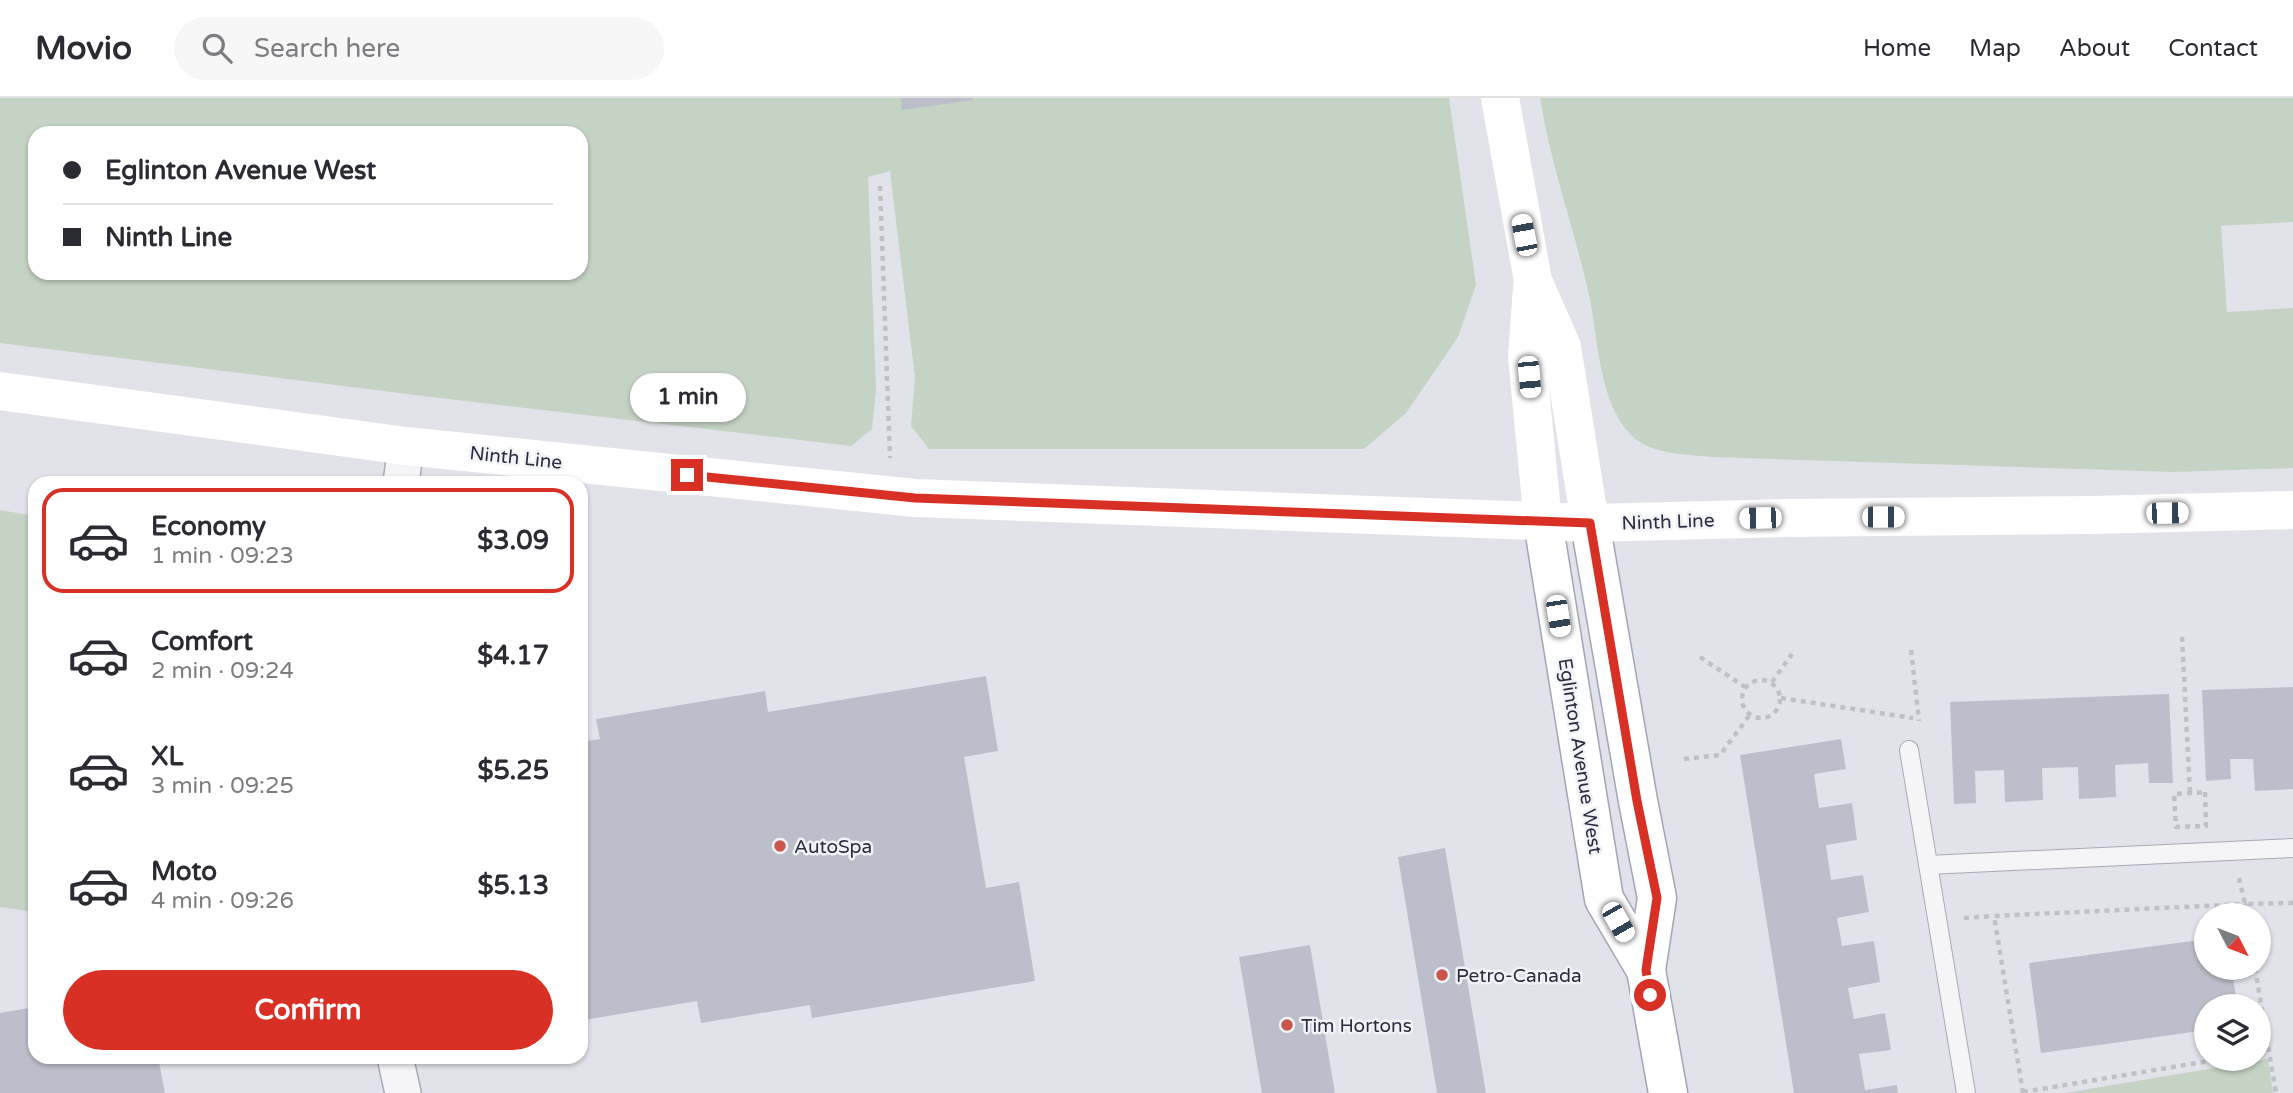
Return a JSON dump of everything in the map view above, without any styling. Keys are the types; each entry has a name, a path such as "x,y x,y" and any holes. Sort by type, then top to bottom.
{"main road":[{"name":"Eglinton Avenue West","path":"1500,98 1533,281 1562,347 1637,801 1657,898 1646,970 1668,1093"},
{"name":"Eglinton Avenue West","path":"1533,281 1527,357 1543,522 1604,898 1646,970"},
{"name":"Ninth Line","path":"0,391 406,446 891,496 1052,505 1590,523 2293,510"}],"street":[{"path":"402,476 406,446"},
{"path":"397,1064 403,1093"}],"lane":[{"path":"1909,750 1966,1093"},
{"path":"1928,865 2292,854"}],"path":[{"path":"880,186 891,496"},
{"path":"2182,637 2190,793"},
{"path":"1772,682 1792,654"},
{"path":"1700,657 1745,687"},
{"path":"1757,679 1772,682 1781,698 1777,712 1764,719 1749,716 1741,702 1745,687 1757,679"},
{"path":"1781,698 1917,719"},
{"path":"1684,759 1720,755 1749,716"},
{"path":"2205,792 2206,826 2176,827 2175,794 2190,793 2205,792"},
{"path":"2272,903 2293,903"},
{"path":"2194,906 1994,916 2023,1093 2194,1064"},
{"path":"2271,1063 2276,1093"}],"green space":[{"path":"0,98 1449,98 1476,285 1458,337 1406,413 1364,449 929,449 911,426 915,378 890,171 868,177 876,389 872,429 851,446 0,343"},
{"path":"1540,98 2293,98 2293,222 2221,226 2227,312 2293,308 2293,468 2173,472 1711,457 1658,450 1639,442 1620,421 1606,389 1590,299 1550,149"},
{"path":"0,510 28,515 28,911 0,907"},
{"path":"2196,1071 2270,1071 2273,1093 2065,1093"}],"building":[{"path":"901,98 973,98 973,100 902,110"},
{"name":"AutoSpa","path":"986,676 998,751 964,757 986,888 1019,882 1035,981 812,1018 810,1005 701,1023 697,1001 588,1019 588,741 600,739 596,719 765,691 768,712"},
{"path":"2293,687 2293,789 2255,791 2253,759 2230,759 2231,779 2206,781 2202,690"},
{"path":"2169,694 2173,783 2149,783 2148,763 2115,765 2116,797 2079,799 2078,767 2042,768 2043,800 2005,802 2004,770 1975,771 1976,803 1954,804 1950,702"},
{"path":"1841,739 1846,769 1814,774 1819,808 1852,803 1857,840 1826,845 1831,880 1863,875 1869,912 1837,918 1842,946 1874,941 1880,982 1848,988 1854,1019 1885,1013 1891,1050 1859,1054 1865,1090 1897,1085 1898,1093 1794,1093 1740,755"},
{"name":"Petro-Canada","path":"1445,848 1486,1093 1437,1093 1398,857"},
{"path":"2194,941 2194,980 2234,980 2235,994 2194,994 2194,1032 2041,1053 2029,963"},
{"name":"Tim Hortons","path":"1310,945 1335,1093 1262,1093 1239,957"},
{"path":"28,1008 28,1064 159,1064 165,1093 0,1093 0,1013"}],"place":[{"name":"AutoSpa","path":"780,846"},
{"name":"Petro-Canada","path":"1442,975"},
{"name":"Tim Hortons","path":"1287,1025"}],"route":[{"path":"687,475 915,498 1590,523 1637,801 1657,898 1646,970 1650,995"}]}
